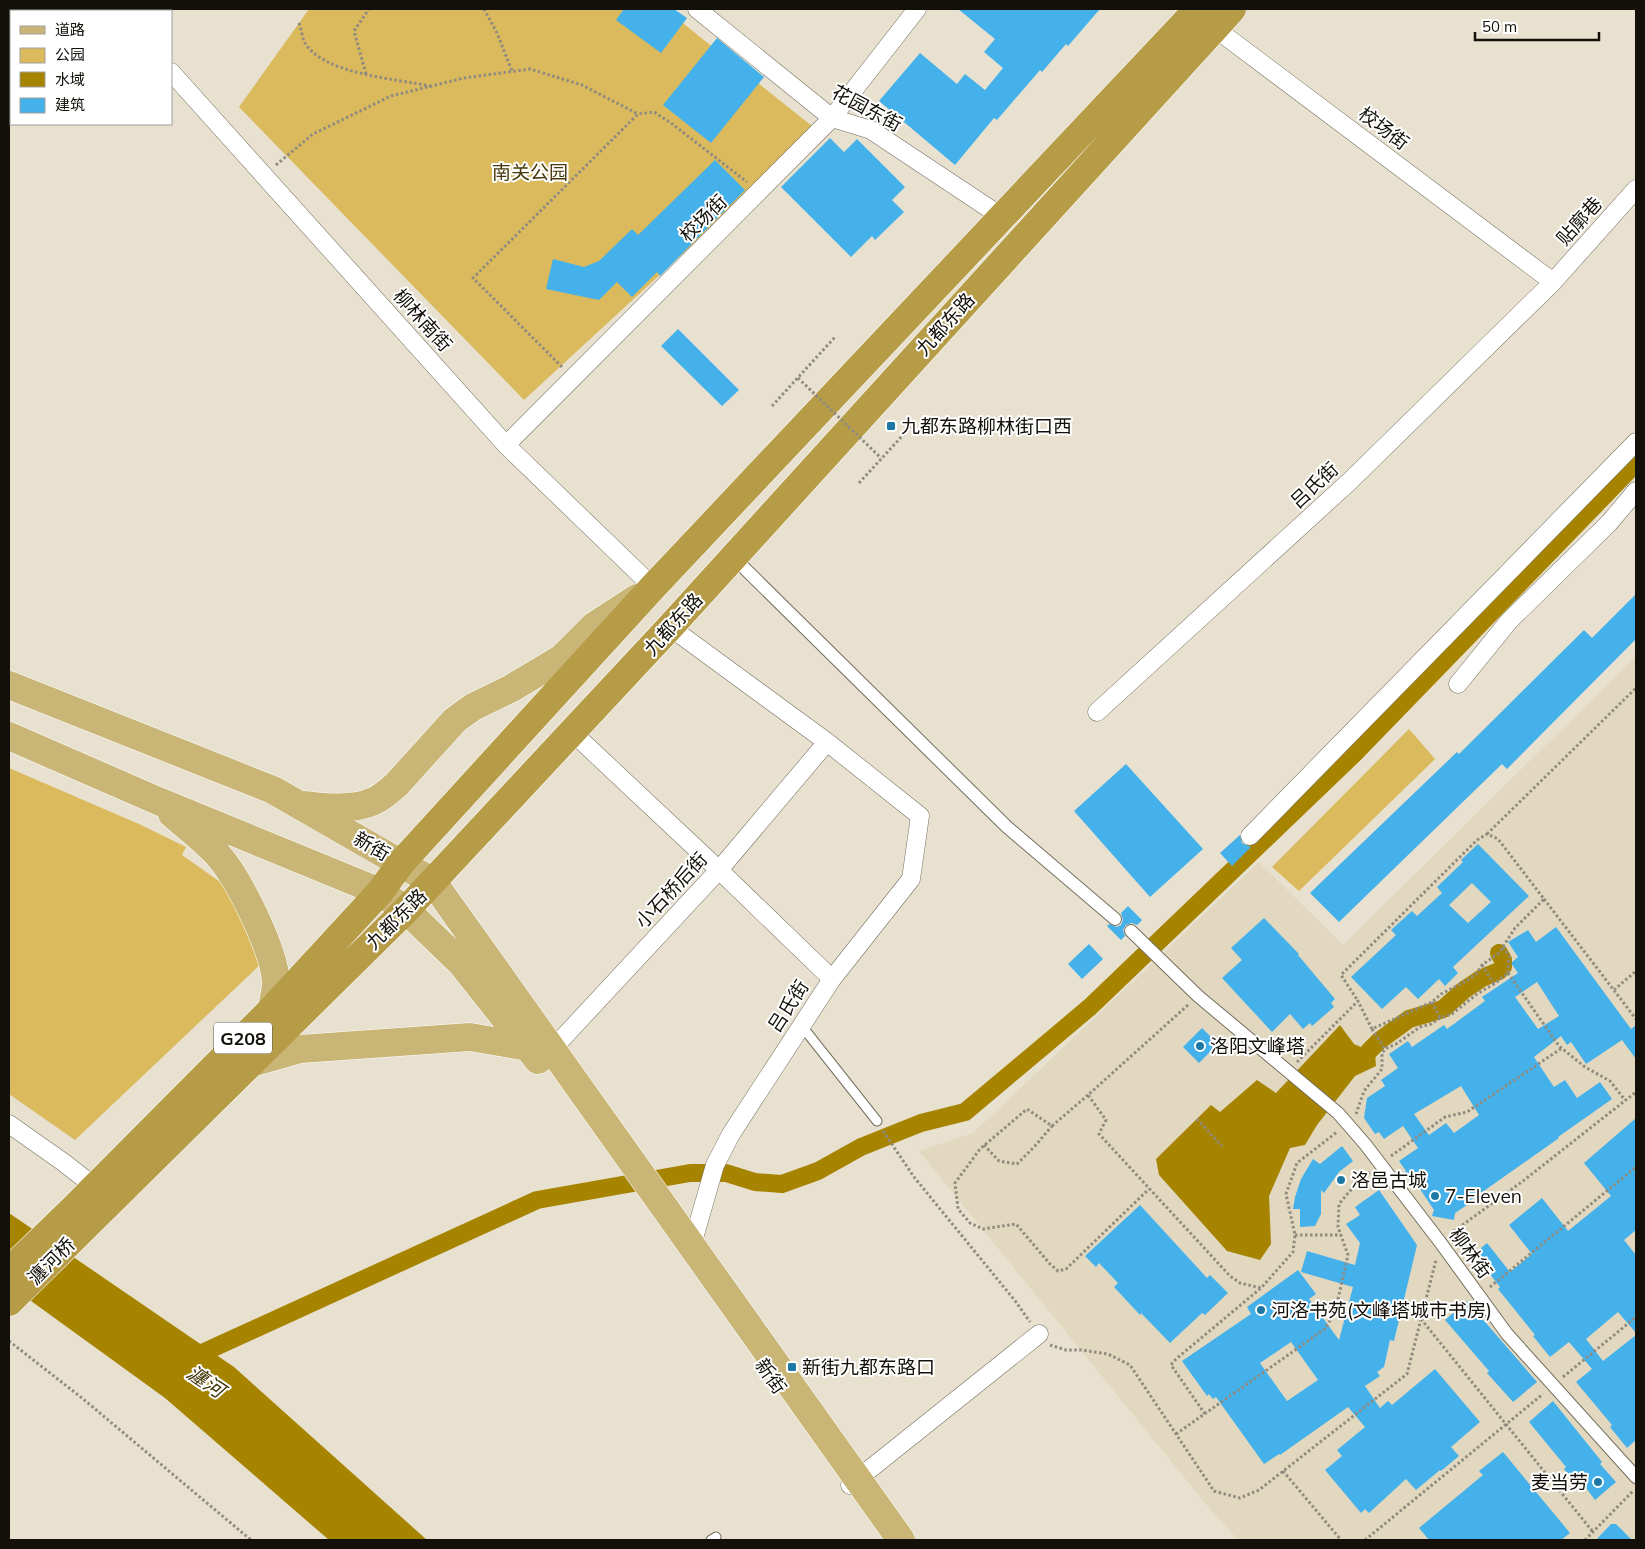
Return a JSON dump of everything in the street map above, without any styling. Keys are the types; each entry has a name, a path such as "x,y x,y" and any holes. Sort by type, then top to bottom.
{"highway":[{"name":"九都东路","path":"85,1213 95,1187 272,1009 380,892 402,863 653,587 1002,217 1205,13"},
{"name":"九都东路","path":"85,1213 251,1063 433,882 733,558 1205,13"},
{"name":"瀍河桥","path":"9,1271 85,1213"},
{"name":"瀍河桥","path":"9,1302 85,1213"}],"main road":[{"path":"299,804 328,808 373,802 397,784 454,720 464,712 512,688 562,658 594,626 653,587"},
{"name":"新街","path":"9,685 273,790 433,882 540,1053"},
{"name":"新街","path":"9,736 158,801 380,892 406,910 462,964 540,1053 617,1152 853,1482 887,1540"},
{"path":"158,801 217,854 232,874 244,895 270,952 276,983 272,1009"},
{"path":"251,1063 300,1049 470,1037 540,1053"},
{"path":"853,1482 902,1540"}],"street":[{"name":"花园东街","path":"697,9 832,118 872,130 1002,217"},
{"name":"校场街","path":"506,446 832,118 917,9"},
{"name":"校场街","path":"1205,13 1554,282"},
{"name":"柳林南街","path":"172,73 506,446 653,587"},
{"name":"贴廓巷","path":"1554,282 1636,189"},
{"name":"吕氏街","path":"1097,712 1350,481 1554,282"},
{"path":"1250,836 1636,442"},
{"path":"1458,684 1509,621 1609,523 1636,492"},
{"path":"733,558 1006,826 1115,919"},
{"path":"670,628 827,742"},
{"path":"572,732 832,979"},
{"name":"吕氏街","path":"690,1253 715,1165 731,1134 832,979 911,880 920,816 827,742"},
{"name":"小石桥后街","path":"540,1053 719,870 827,742"},
{"name":"柳林街","path":"1131,931 1198,996 1338,1113 1380,1164 1508,1334 1636,1477"},
{"path":"9,1124 64,1162 95,1187"},
{"path":"853,1482 1039,1334"}],"lane":[{"path":"801,1025 877,1121"}],"path":[{"path":"366,74 354,31 369,9"},
{"path":"484,9 497,32 512,71"},
{"path":"299,23 305,43 321,60 344,70 431,86"},
{"path":"264,175 313,134 391,96 464,78 530,69 582,85 638,114 654,112 671,123 759,192"},
{"path":"573,378 472,278 638,114"},
{"path":"772,406 836,336"},
{"path":"798,378 882,458"},
{"path":"859,483 916,421"},
{"path":"1385,1049 1341,975 1477,840 1487,834 1636,688"},
{"path":"1487,834 1498,839 1636,1019"},
{"path":"1372,1029 1432,1002 1441,994 1477,973 1482,965 1500,953 1515,928 1544,899"},
{"path":"1503,947 1509,956 1508,973 1562,1048 1584,1067 1610,1081 1625,1100"},
{"path":"1482,965 1494,984"},
{"path":"1614,990 1636,971"},
{"path":"1205,1414 1171,1365 1261,1288 1293,1252 1295,1235 1286,1194 1297,1163 1350,1127 1364,1091 1382,1069 1382,1054 1385,1049 1396,1044 1420,1027 1452,1014 1508,973"},
{"path":"984,1145 999,1161 1017,1164 1052,1126 1198,996"},
{"path":"1288,1071 1358,1001"},
{"path":"1432,1002 1440,1018"},
{"path":"1176,1434 1325,1328 1335,1312 1348,1255 1338,1227 1339,1204 1355,1185 1380,1164 1445,1117 1467,1112 1562,1048"},
{"path":"877,1121 907,1166 1016,1302 1046,1344 1066,1350 1108,1354 1130,1364 1214,1491 1240,1498 1259,1490 1408,1374 1440,1242 1636,1092"},
{"path":"1088,1095 1106,1120 1099,1134 1230,1276 1240,1283 1261,1288"},
{"path":"1052,1126 1026,1109 984,1145 955,1184 958,1208 970,1223 983,1230 1016,1224 1058,1271 1066,1268 1149,1189"},
{"path":"1197,1119 1222,1146"},
{"path":"1480,1296 1636,1167"},
{"path":"1295,1235 1341,1236"},
{"path":"1365,1540 1636,1317"},
{"path":"1421,1319 1593,1532"},
{"path":"9,1341 82,1398 251,1540"},
{"path":"1283,1471 1341,1540"},
{"path":"1585,1540 1636,1487"}],"shaded area":[{"name":"洛邑古城","path":"1636,656 1636,1540 1238,1540 1204,1502 919,1151 973,1133 1259,862 1343,945"}],"green space":[{"name":"南关公园","path":"309,9 665,9 817,130 524,400 239,107"},
{"path":"1409,729 1435,759 1299,891 1272,867"},
{"path":"9,768 139,824 186,847 182,855 233,891 262,963 75,1140 9,1094"}],"water":[{"path":"1340,1025 1354,1044 1375,1053 1376,1066 1355,1076 1317,1125 1305,1145 1290,1148 1269,1196 1271,1244 1260,1260 1227,1251 1159,1175 1156,1159 1211,1105 1220,1112 1257,1080 1276,1093"},
{"name":"瀍河","path":"9,1213 234,1367 427,1540 329,1540 165,1398 9,1285"}],"building":[{"path":"624,9 674,9 687,18 661,53 616,20"},
{"path":"958,9 1100,9 1068,46 1066,44 1042,72 1040,70 997,120 994,118 955,165 879,101 920,53 957,84 965,74 985,90 1003,68 984,52 995,39"},
{"path":"717,38 764,77 711,143 663,105"},
{"path":"830,138 844,152 857,139 905,187 892,200 904,212 875,240 872,236 851,257 781,187"},
{"path":"715,160 745,190 660,276 657,272 632,297 617,282 599,300 546,289 553,259 584,267 599,261 632,229 638,235"},
{"path":"678,329 739,390 722,406 661,346"},
{"path":"1636,594 1636,639 1507,769 1502,764 1339,922 1310,893 1457,752 1459,754 1584,630 1592,638"},
{"path":"1126,764 1203,849 1150,897 1074,811"},
{"path":"1240,835 1242,843 1251,847 1232,866 1220,853"},
{"path":"1478,844 1529,896 1453,967 1458,973 1445,986 1439,979 1418,999 1406,987 1382,1009 1351,977 1396,935 1391,930 1412,911 1417,916 1442,893 1437,887 1463,862 1461,860","holes":["1472,883 1491,902 1468,923 1449,905"]},
{"path":"1128,906 1142,920 1137,925 1132,923 1126,925 1123,930 1125,936 1121,940 1107,926 1109,924 1117,927 1121,925 1123,920 1121,913"},
{"path":"1264,918 1299,954 1335,999 1331,1003 1334,1007 1312,1026 1310,1023 1303,1029 1290,1014 1272,1032 1222,978 1242,960 1231,948"},
{"path":"1556,927 1631,1029 1636,1025 1636,1059 1622,1040 1586,1064 1571,1042 1567,1045 1561,1036 1534,1057 1554,1087 1565,1080 1577,1098 1600,1082 1612,1099 1471,1200 1473,1201 1455,1213 1454,1220 1432,1216 1434,1210 1418,1186 1415,1188 1404,1173 1406,1171 1399,1161 1418,1148 1403,1126 1384,1139 1379,1132 1375,1134 1364,1118 1367,1098 1385,1086 1381,1080 1398,1068 1389,1054 1408,1041 1412,1047 1444,1025 1447,1029 1485,1001 1482,997 1518,973 1511,963 1518,957 1508,942 1528,930 1536,942","holes":["1537,982 1559,1016 1538,1029 1515,997","1461,1086 1479,1115 1454,1133 1446,1123 1429,1135 1414,1114"]},
{"path":"1089,944 1103,959 1082,979 1068,964"},
{"name":"洛阳文峰塔","path":"1202,1028 1218,1044 1199,1063 1183,1047"},
{"path":"1636,1118 1636,1230 1624,1240 1636,1255 1636,1333 1618,1312 1586,1339 1603,1361 1636,1335 1636,1440 1627,1448 1610,1427 1612,1425 1576,1382 1592,1369 1569,1342 1550,1357 1474,1254 1487,1243 1510,1272 1532,1254 1509,1225 1542,1198 1568,1231 1611,1196 1584,1163"},
{"path":"1342,1146 1353,1161 1339,1172 1324,1193 1321,1190 1321,1214 1315,1226 1300,1227 1300,1209 1293,1209 1301,1179 1313,1159 1320,1164"},
{"path":"1379,1190 1417,1245 1394,1341 1390,1340 1384,1367 1377,1372 1380,1376 1365,1386 1380,1408 1388,1401 1392,1405 1435,1369 1480,1422 1451,1447 1459,1456 1441,1471 1416,1490 1406,1479 1369,1513 1365,1509 1361,1513 1325,1470 1342,1456 1337,1450 1365,1427 1348,1407 1280,1455 1264,1464 1216,1397 1213,1399 1209,1394 1207,1396 1182,1361 1251,1314 1247,1307 1298,1270 1316,1294 1309,1299 1339,1340 1353,1287 1301,1272 1307,1251 1355,1265 1360,1243 1346,1224 1360,1215 1355,1207","holes":["1291,1342 1318,1380 1287,1401 1260,1363"]},
{"path":"1140,1205 1207,1278 1210,1275 1228,1293 1205,1315 1202,1313 1170,1343 1114,1287 1118,1283 1099,1263 1096,1267 1085,1256"},
{"path":"1467,1301 1537,1382 1513,1402 1487,1373 1489,1371 1445,1320"},
{"path":"1553,1401 1602,1462 1600,1464 1616,1482 1595,1500 1580,1480 1576,1484 1564,1469 1566,1467 1529,1422"},
{"path":"1503,1452 1570,1533 1561,1540 1429,1540 1419,1528 1483,1475 1479,1471"},
{"path":"1611,1524 1616,1524 1632,1540 1596,1540"}],"waterway":[{"name":"瀍河","path":"189,1359 537,1200 690,1173 726,1173 755,1182 782,1184 818,1171 861,1147 921,1123 965,1112 1090,1007 1355,753 1636,463"},
{"path":"1369,1051 1379,1041 1409,1019 1443,1009 1464,990 1482,978 1499,971 1503,967 1503,960 1499,953"}],"place":[{"name":"九都东路柳林街口西","path":"891,426"},
{"name":"洛阳文峰塔","path":"1200,1046"},
{"name":"洛邑古城","path":"1341,1180"},
{"name":"7-Eleven","path":"1435,1196"},
{"name":"河洛书苑(文峰塔城市书房)","path":"1261,1310"},
{"name":"新街九都东路口","path":"792,1367"},
{"name":"麦当劳","path":"1598,1482"}]}
